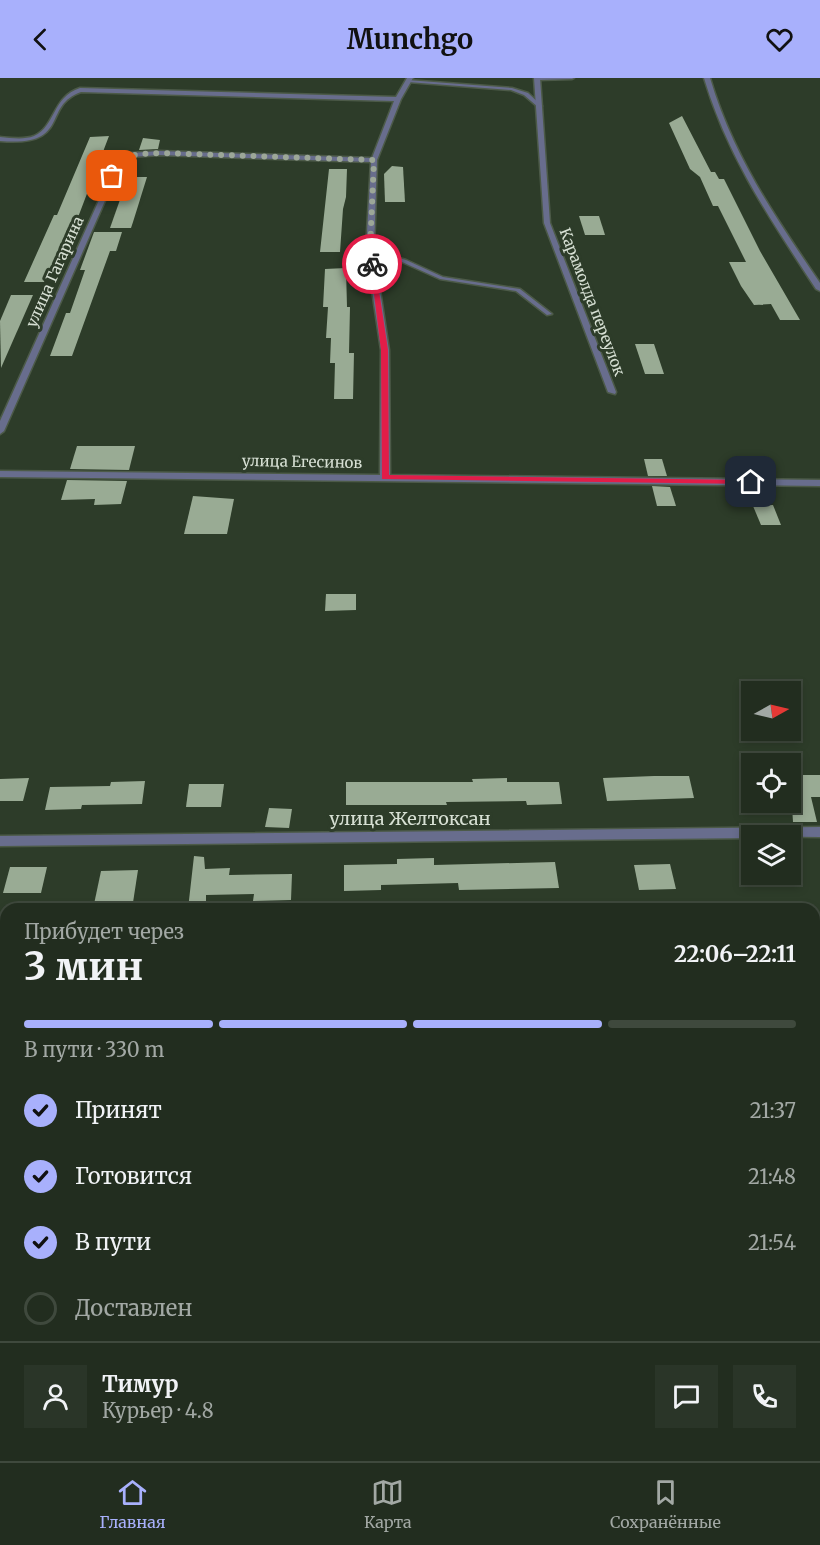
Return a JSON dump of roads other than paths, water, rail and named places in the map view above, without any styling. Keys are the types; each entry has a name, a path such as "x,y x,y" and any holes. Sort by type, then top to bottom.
{"street":[{"name":"Карамолда переулок","path":"537,78 548,223 612,392"},
{"path":"707,78 716,114 745,175 820,289"},
{"path":"385,477 385,350 370,250 374,160 398,99 409,80"},
{"path":"0,139 27,139 38,136 68,96 80,90 398,99"},
{"name":"улица Гагарина","path":"0,431 119,161 131,155 159,153 374,160"},
{"name":"улица Егесинов","path":"0,474 820,483"},
{"name":"улица Желтоксан","path":"0,840 820,832"}],"lane":[{"path":"537,78 572,78"},
{"path":"409,80 512,89 526,94 540,106"},
{"path":"370,250 404,261 442,278 518,290 549,314"}]}
